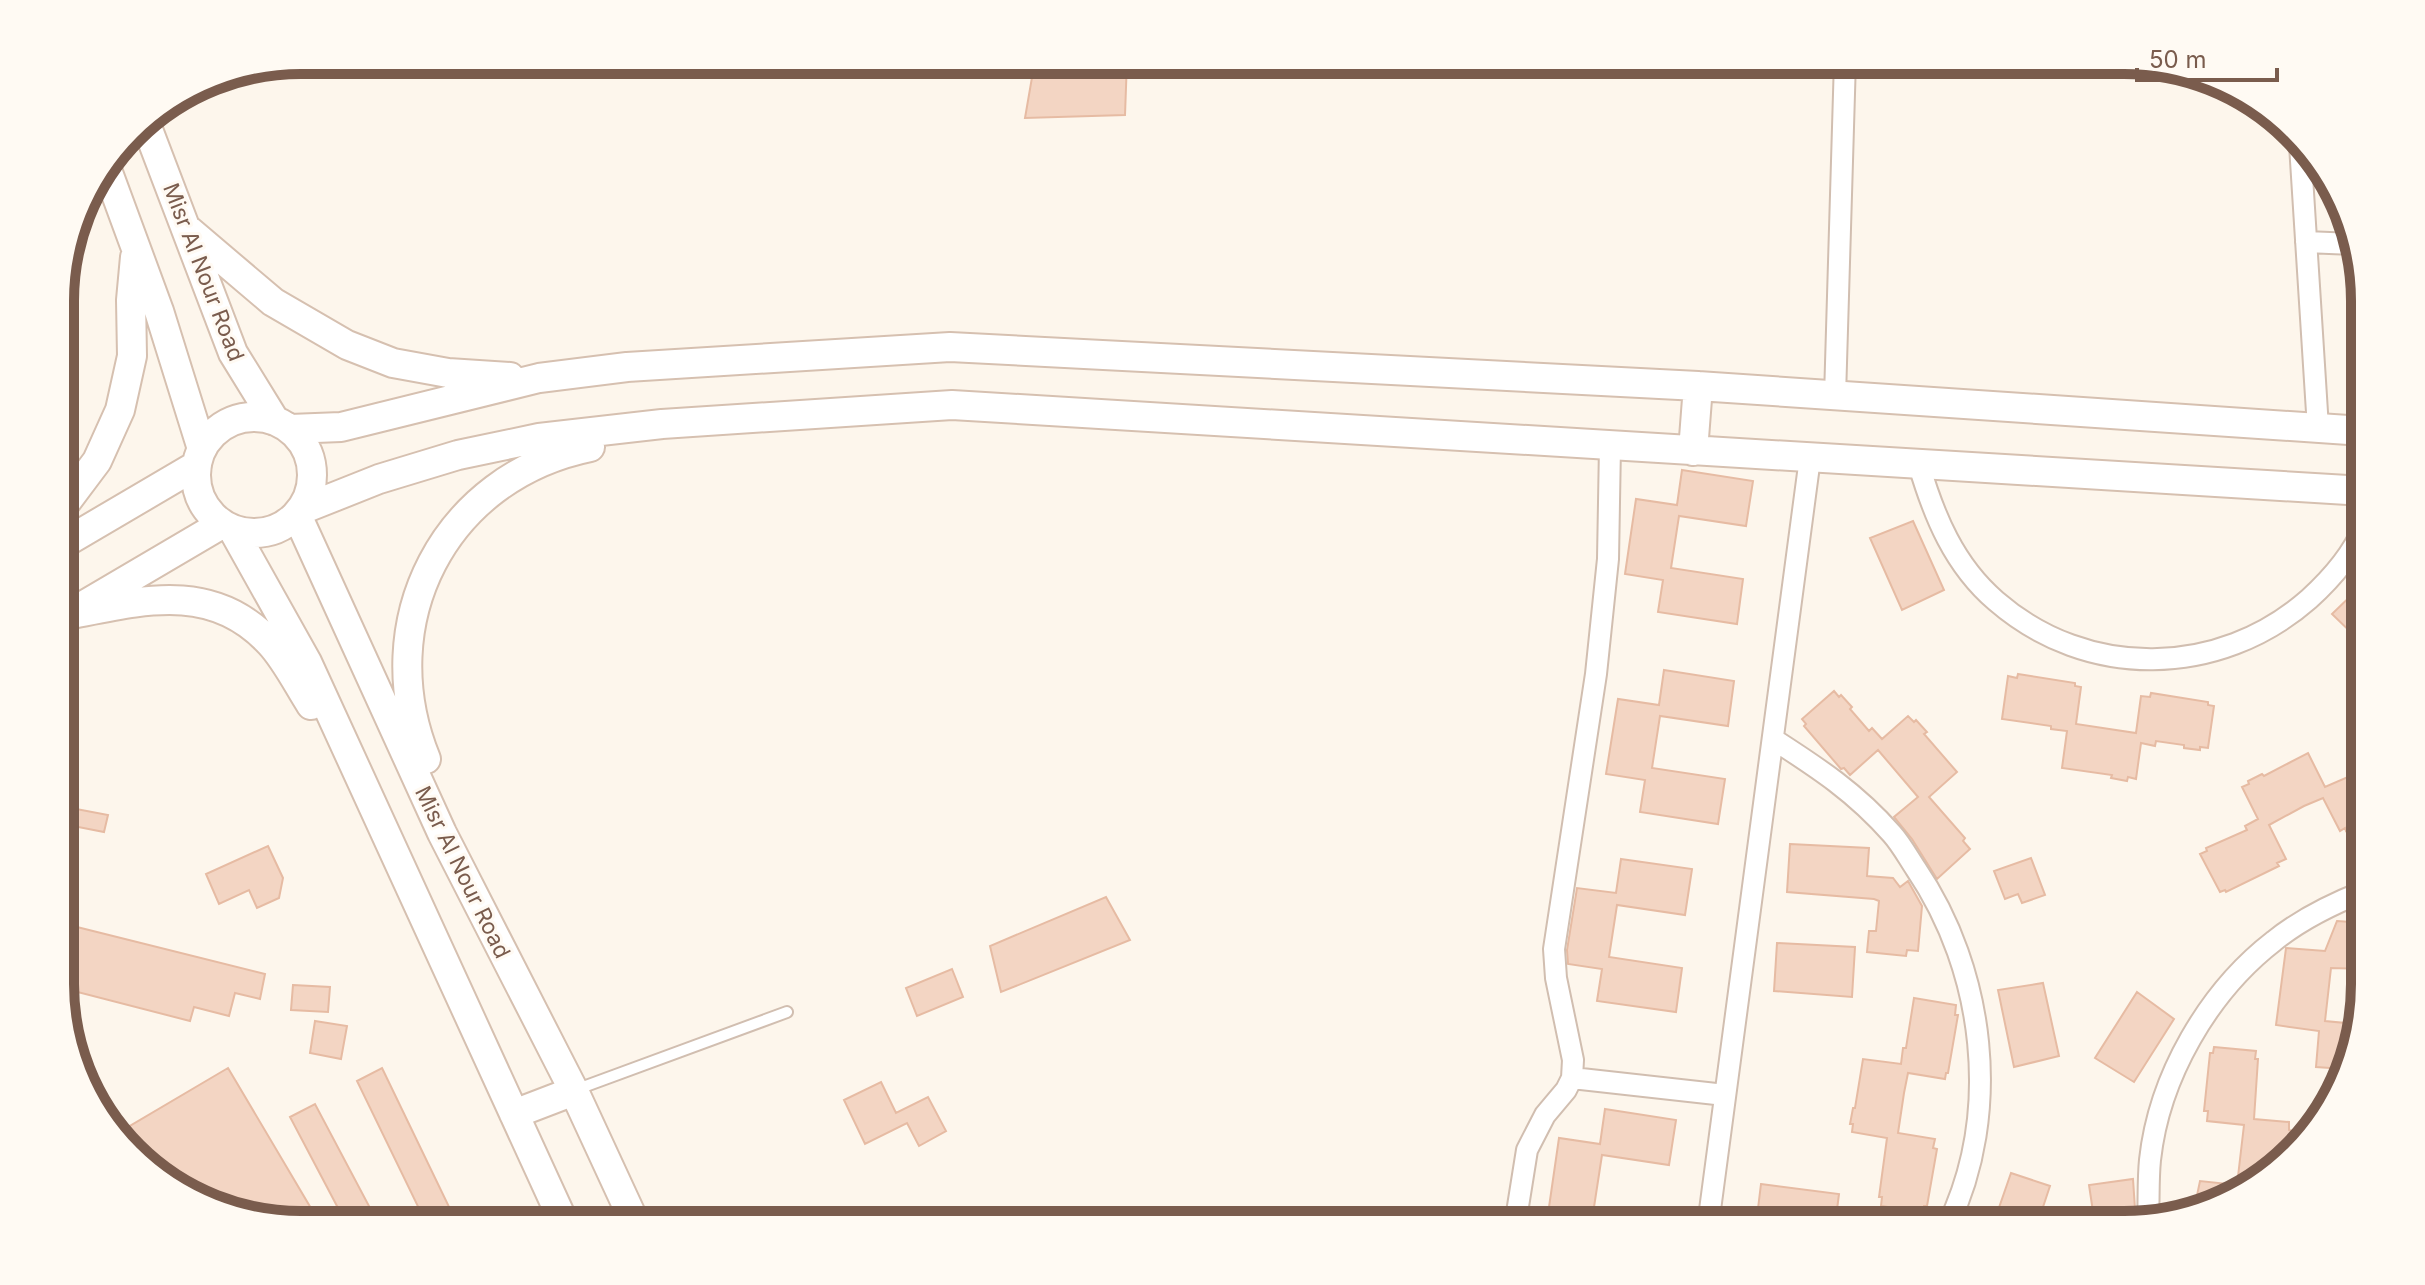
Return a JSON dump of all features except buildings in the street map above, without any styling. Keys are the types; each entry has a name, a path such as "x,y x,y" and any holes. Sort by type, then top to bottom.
{"street":[{"path":"1835,397 1845,74"},
{"name":"Misr Al Nour Road","path":"149,132 233,353 282,425"},
{"path":"2301,159 2318,428"},
{"path":"110,178 159,311 200,457"},
{"path":"187,229 273,302 347,345 393,363 448,373 539,378"},
{"path":"2306,242 2343,244"},
{"path":"74,492 97,461 120,410 132,356 131,300 136,248"},
{"path":"559,1211 307,662 227,527 209,512 200,498 196,482 200,457 212,435 233,421 258,417 282,425 341,427 539,378 627,367 950,347 1698,386 2351,430"},
{"path":"1693,451 1698,386"},
{"path":"74,611 227,527 246,533 273,530 299,512 379,479 458,455 539,438 662,424 952,405 2351,490"},
{"path":"442,833 433,777 415,731 406,682 408,633 421,585 444,541 477,503 516,473 561,453 609,443 662,424"},
{"path":"282,425 302,442 310,458 311,485 299,512"},
{"path":"1517,1211 1527,1150 1545,1115 1572,1078 1573,1060 1556,978 1554,949 1596,674 1608,559 1610,446"},
{"path":"74,537 200,457"},
{"path":"1710,1211 1810,458"},
{"path":"1919,465 1934,515 1953,550 1995,601 2038,631 2086,651 2138,660 2190,657 2241,643 2287,618 2327,583 2351,550"},
{"name":"Misr Al Nour Road","path":"299,512 442,833 574,1091 630,1211"},
{"path":"74,615 158,599 184,599 233,614 255,628 272,645 361,783"},
{"path":"1773,739 1838,781 1893,835 1937,900 1966,972 1980,1049 1977,1127 1955,1211"},
{"path":"2148,1210 2150,1159 2161,1112 2191,1038 2227,985 2273,941 2327,906 2351,897"},
{"path":"1572,1078 1725,1095"},
{"path":"514,1114 574,1091"}],"lane":[{"path":"574,1091 787,1012"}]}
